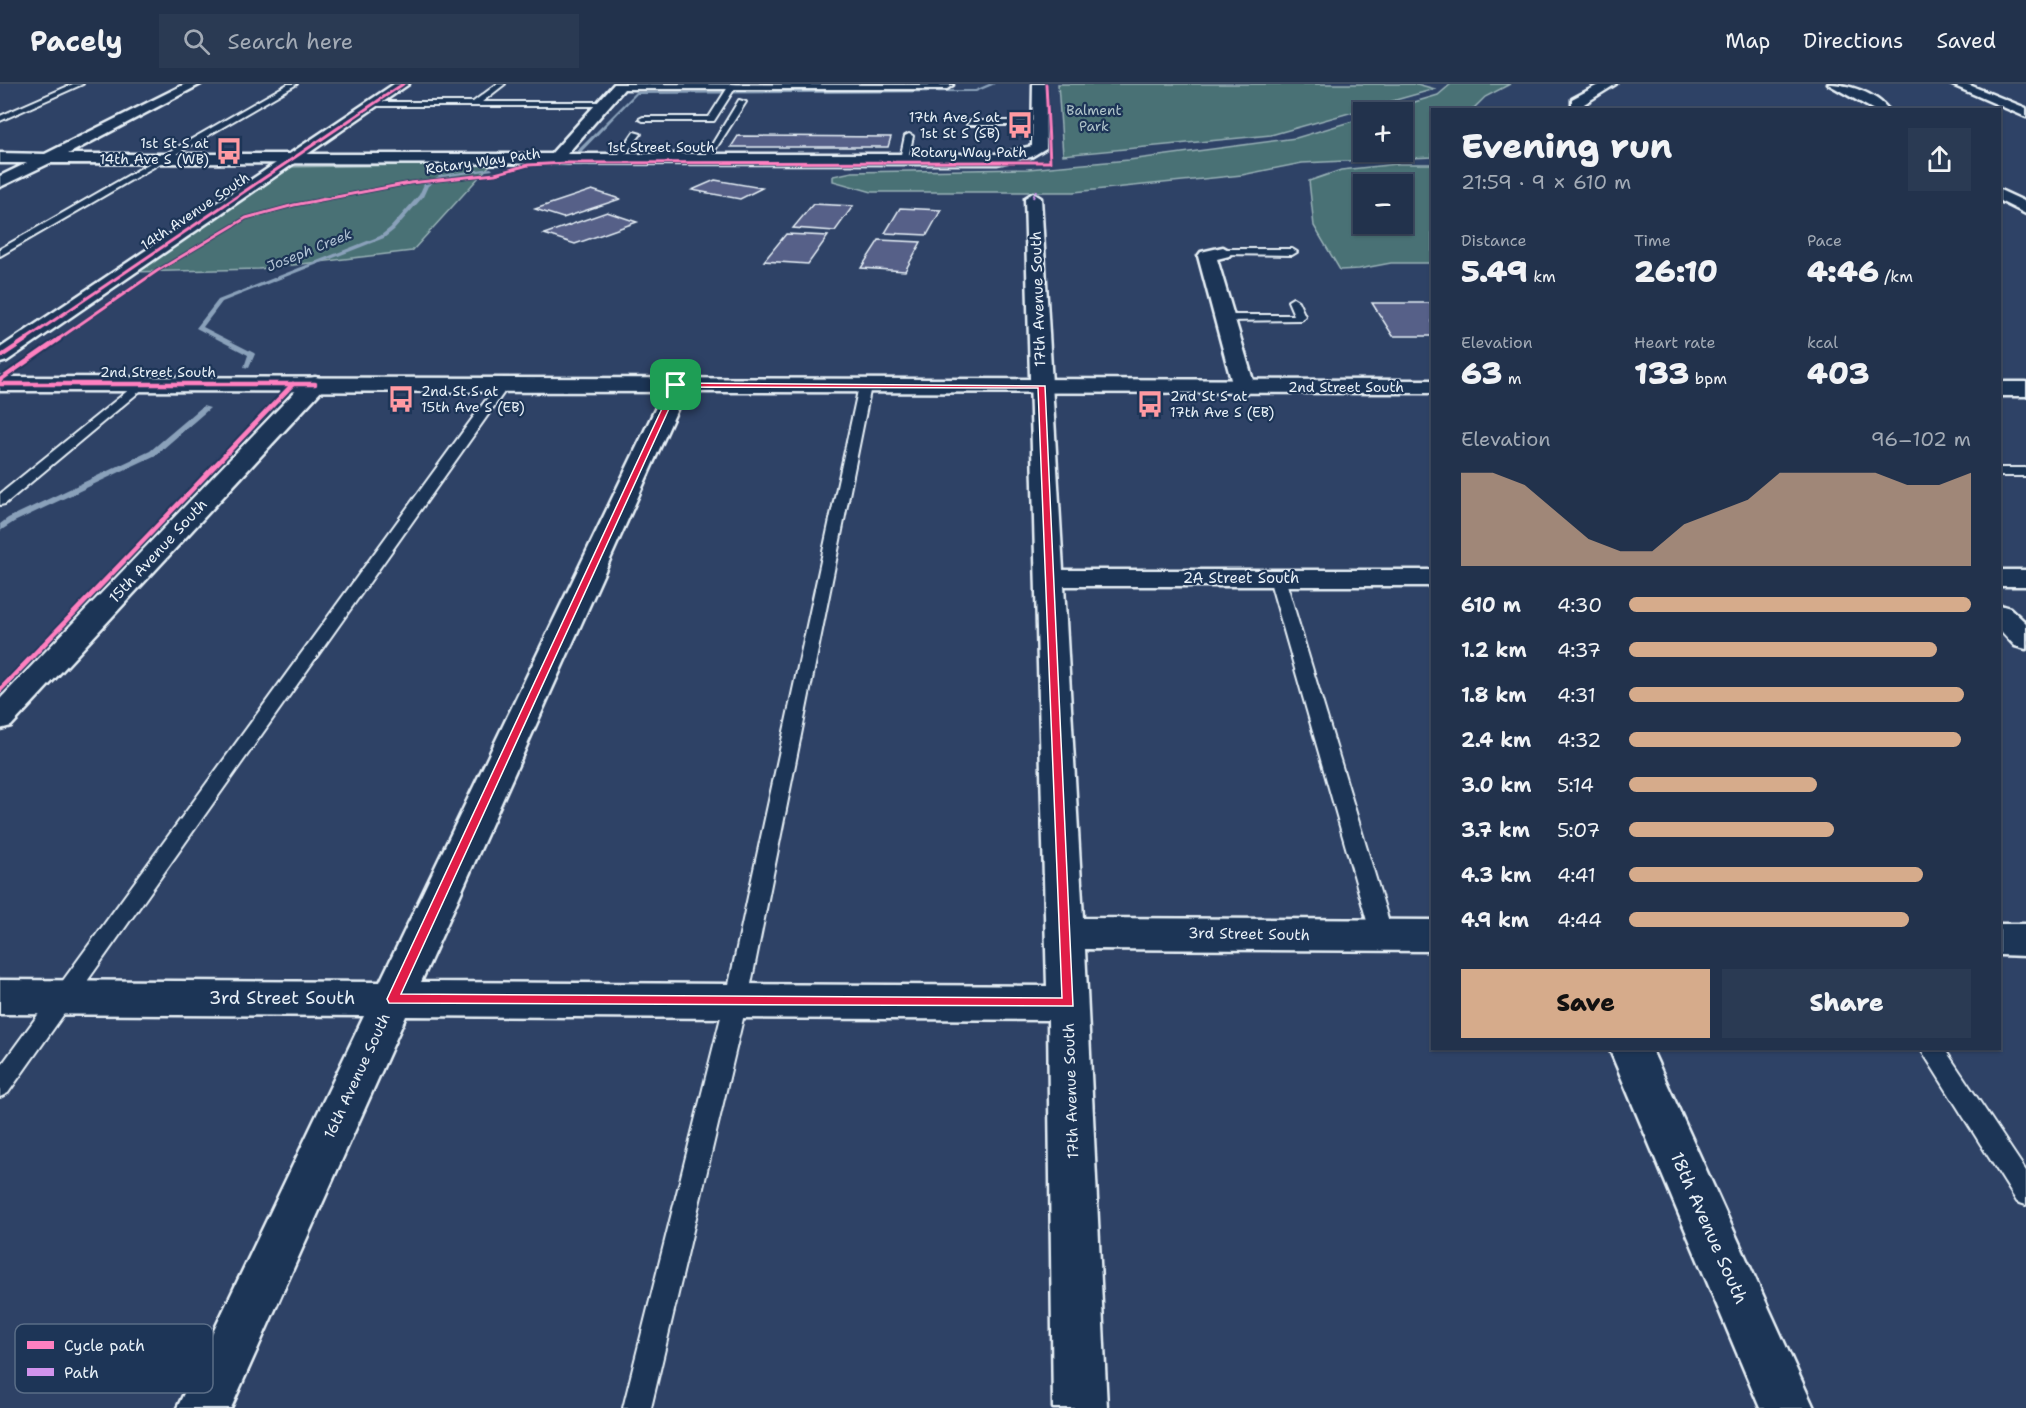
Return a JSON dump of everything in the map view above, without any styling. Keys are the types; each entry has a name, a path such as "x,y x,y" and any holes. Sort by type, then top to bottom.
{"street":[{"path":"0,182 195,84"},
{"name":"14th Avenue South","path":"0,357 403,84"},
{"path":"1039,84 1039,123"},
{"path":"1578,108 1577,102 1610,84"},
{"path":"1834,84 1875,102 1881,108"},
{"path":"1956,84 2026,113"},
{"path":"555,159 621,85 947,86"},
{"name":"1st Street South","path":"0,158 997,159 1026,154 1039,148 1039,123"},
{"path":"2001,196 2026,209"},
{"name":"17th Avenue South","path":"1034,198 1068,1003 1080,1408"},
{"path":"1223,252 1207,256 1244,387"},
{"name":"2nd Street South","path":"0,384 1431,387"},
{"name":"15th Avenue South","path":"0,718 315,384"},
{"name":"16th Avenue South","path":"213,1389 676,385"},
{"path":"2001,389 2026,389"},
{"name":"2A Street South","path":"1050,578 1431,578"},
{"path":"2001,578 2026,578"},
{"path":"2001,615 2026,640"},
{"name":"3rd Street South","path":"1065,933 1431,936"},
{"name":"3rd Street South","path":"0,997 1068,1003"},
{"name":"18th Avenue South","path":"1631,1050 1787,1408"},
{"name":"16th Avenue South","path":"204,1408 211,1393"}],"lane":[{"path":"0,119 79,84"},
{"path":"0,253 293,84"},
{"path":"475,104 501,84"},
{"path":"643,119 711,119 733,85"},
{"path":"705,159 742,102"},
{"path":"373,104 604,104"},
{"path":"970,123 1039,123"},
{"path":"616,159 637,134"},
{"path":"904,159 909,136"},
{"path":"1223,252 1292,252"},
{"path":"1224,318 1297,318 1300,316 1293,301"},
{"path":"0,501 141,384"},
{"path":"0,1086 503,385"},
{"path":"637,1408 736,1001 865,386"},
{"path":"2001,472 2026,472"},
{"path":"1277,578 1382,935"},
{"path":"1932,1050 2026,1193"}],"green space":[{"name":"Balment Park","path":"1058,84 1417,84 1435,89 1389,102 1353,102 1353,112 1271,135 1063,155"},
{"path":"1451,84 1510,84 1485,97 1474,108 1431,108 1431,157 1413,158 1413,102 1438,95"},
{"path":"1353,121 1353,161 1302,163 1242,175 1074,192 872,192 833,181 833,176 852,172 1028,169 1129,160 1296,138"},
{"path":"491,164 412,251 259,269 132,272 277,167"},
{"path":"1398,164 1431,164 1431,263 1391,263 1340,270 1314,226 1309,181 1341,170"}],"building":[{"path":"738,136 891,137 888,147 731,147"},
{"path":"715,180 762,188 740,199 692,190"},
{"path":"592,190 620,199 563,218 535,209"},
{"path":"813,204 853,206 835,231 793,228"},
{"path":"900,208 941,210 927,235 885,233"},
{"path":"607,212 637,222 575,244 544,234"},
{"path":"786,234 828,236 808,264 764,261"},
{"path":"879,240 921,242 905,271 861,268"},
{"path":"1372,303 1431,303 1431,336 1393,336"}],"waterway":[{"name":"Joseph Creek","path":"579,151 636,93 976,91 993,84"},
{"name":"Joseph Creek","path":"247,367 252,354 199,328 220,301 382,237 421,196 426,185 441,176 491,169"},
{"name":"Joseph Creek","path":"0,528 11,520 153,453 206,408"}],"marked path":[{"path":"1033,198 1036,190"}],"cycle path":[{"path":"0,357 403,84"},
{"name":"Rotary Way Path","path":"0,380 157,271 246,218 294,205 410,183 495,174 528,165 567,163 1042,164 1050,162 1051,158 1046,84"},
{"path":"0,384 315,384"},
{"path":"0,690 293,384"}],"place":[{"name":"17th Ave S at 1st St S (SB)","path":"1020,125"},
{"name":"1st St S at 14th Ave S (WB)","path":"229,151"},
{"name":"2nd St S at 15th Ave S (EB)","path":"401,399"},
{"name":"2nd St S at 17th Ave S (EB)","path":"1150,404"}],"route":[{"path":"676,385 1042,386 1068,1003 393,999 676,385"}]}
